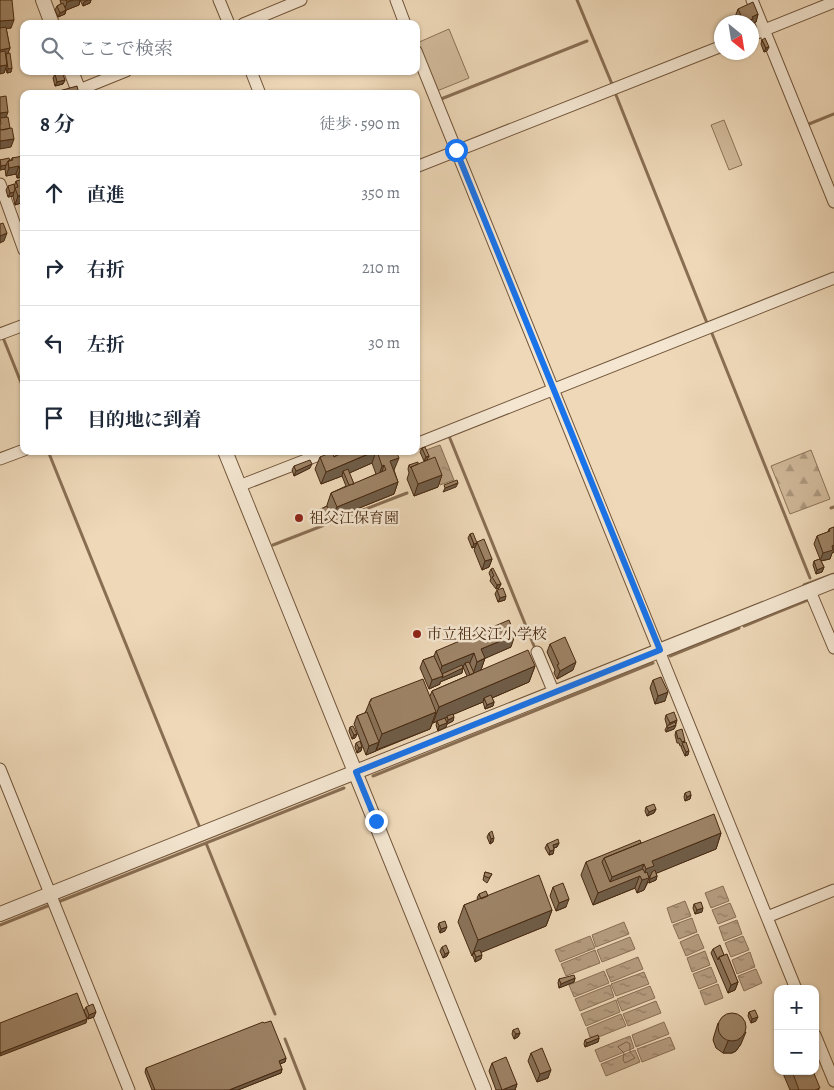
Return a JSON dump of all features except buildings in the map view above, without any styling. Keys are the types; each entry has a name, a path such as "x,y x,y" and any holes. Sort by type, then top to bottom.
{"street":[{"path":"43,0 50,20"},
{"path":"219,0 227,20"},
{"path":"253,20 301,0"},
{"path":"396,0 404,20"},
{"path":"752,0 834,202"},
{"path":"759,32 834,2"},
{"path":"420,164 714,49"},
{"path":"420,61 794,985"},
{"path":"73,75 79,90"},
{"path":"84,90 117,75"},
{"path":"253,75 258,90"},
{"path":"0,184 20,239"},
{"path":"420,442 834,278"},
{"path":"3,333 20,327"},
{"path":"0,460 20,452"},
{"path":"227,455 484,1090"},
{"path":"239,486 319,455"},
{"path":"0,914 834,581"},
{"path":"810,591 834,648"},
{"path":"537,652 554,693"},
{"path":"0,769 129,1090"},
{"path":"767,917 834,890"},
{"path":"819,1045 834,1081"}],"green space":[{"path":"449,29 469,78 437,91 420,50 420,42"},
{"path":"724,120 742,165 729,170 711,125"},
{"path":"811,450 830,499 790,514 771,466"}],"water":[{"path":"440,445 454,480 440,485 426,450"},
{"path":"723,886 729,901 711,908 705,893"},
{"path":"685,901 691,916 672,923 667,908"},
{"path":"730,903 736,917 718,924 712,910"},
{"path":"692,918 697,932 679,939 673,925"},
{"path":"737,920 742,934 724,941 719,927"},
{"path":"624,922 629,934 596,947 592,935"},
{"path":"698,934 704,948 686,956 680,942"},
{"path":"590,936 595,948 560,962 555,950"},
{"path":"743,936 749,950 731,957 725,943"},
{"path":"630,937 635,949 602,962 597,950"},
{"path":"595,950 600,963 566,976 561,964"},
{"path":"705,951 710,965 692,972 687,958"},
{"path":"750,952 755,967 737,974 732,960"},
{"path":"638,957 643,969 611,982 606,970"},
{"path":"711,967 717,982 699,989 693,974"},
{"path":"756,969 762,983 744,991 738,976"},
{"path":"604,971 609,983 574,997 569,985"},
{"path":"644,972 649,984 616,996 611,984"},
{"path":"718,984 723,998 705,1005 700,991"},
{"path":"610,985 614,997 580,1011 575,999"},
{"path":"650,986 655,998 622,1011 617,999"},
{"path":"616,1000 620,1012 586,1026 581,1014"},
{"path":"656,1001 661,1013 628,1026 623,1014"},
{"path":"621,1014 626,1026 591,1040 587,1028"},
{"path":"664,1022 669,1034 636,1047 632,1035"},
{"path":"630,1036 634,1048 600,1062 595,1050"},
{"path":"670,1037 675,1049 642,1062 637,1049"},
{"path":"635,1050 640,1062 606,1076 601,1064"}],"waterway":[{"path":"577,0 612,84"},
{"path":"441,99 587,41"},
{"path":"616,95 707,323"},
{"path":"809,124 834,114"},
{"path":"711,331 810,578"},
{"path":"2,335 20,380"},
{"path":"449,436 534,646"},
{"path":"50,455 200,828"},
{"path":"273,545 407,493"},
{"path":"804,585 834,574"},
{"path":"744,626 810,599"},
{"path":"670,656 739,628"},
{"path":"373,776 653,663"},
{"path":"58,902 344,788"},
{"path":"206,843 275,1014"},
{"path":"0,925 50,905"},
{"path":"285,1039 305,1090"}],"place":[{"name":"祖父江保育園","path":"299,518"},
{"name":"市立祖父江小学校","path":"417,634"}],"route":[{"path":"376,821 356,772 660,650 456,150"}]}
